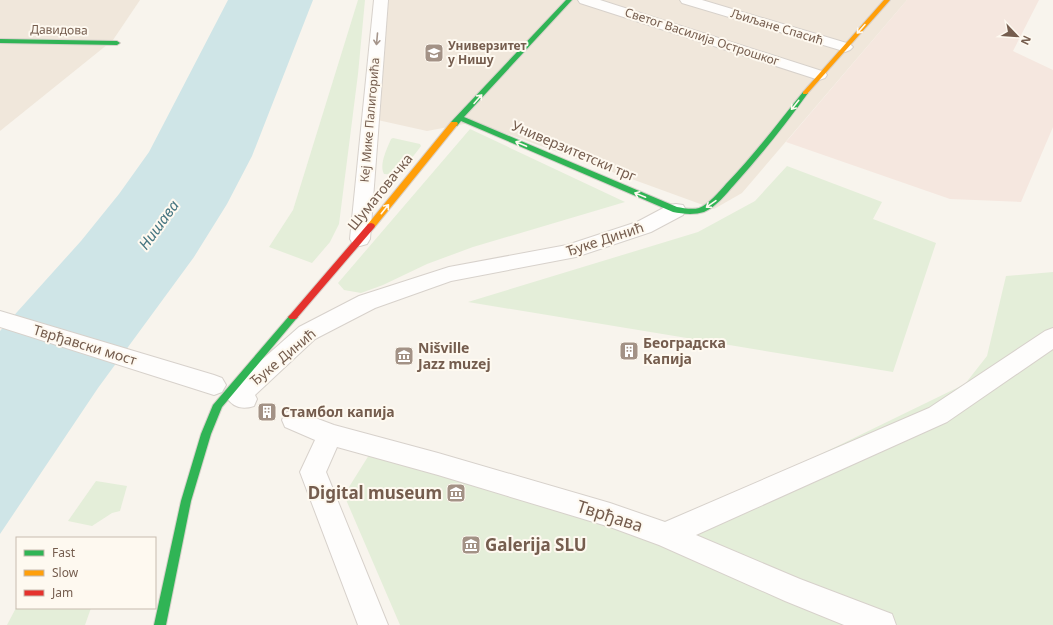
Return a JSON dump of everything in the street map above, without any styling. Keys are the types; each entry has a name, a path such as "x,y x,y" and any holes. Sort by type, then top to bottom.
{"street":[{"name":"Кеј Мике Палигорића","path":"360,239 381,0"},
{"name":"Шуматовачка","path":"160,625 186,501 206,434 229,396 360,239 443,136 569,0"},
{"name":"Светог Василија Острошког","path":"585,0 820,75"},
{"name":"Љиљане Спасић","path":"687,0 845,47"},
{"name":"Ђуке Динић","path":"229,396 307,333 367,302 449,274 569,252 644,227 676,210 700,210 715,200 727,189 820,75 887,0"},
{"name":"Давидова","path":"0,41 117,43"},
{"name":"Универзитетски трг","path":"461,118 676,210"},
{"name":"Тврђавски мост","path":"0,319 170,371 229,396"},
{"path":"666,535 938,415 1053,337"},
{"name":"Тврђава","path":"294,420 330,435 438,464 578,505 666,535 795,591 881,625"},
{"path":"330,435 313,472 373,625"}],"shaded area":[{"path":"0,0 140,0 113,40 0,131"},
{"path":"377,0 907,0 742,193 714,209 475,122 427,131 364,117"},
{"path":"907,0 1039,0 1013,51 1053,70 1053,127 1021,202 950,199 786,142"}],"green space":[{"path":"358,0 365,0 358,74 339,224 330,242 312,263 269,247 293,210"},
{"path":"470,129 625,202 473,247 427,264 383,285 361,293 344,290 338,283"},
{"path":"393,138 420,144 421,146 410,160 400,169 390,174 384,174 382,166 384,156 391,139"},
{"path":"787,166 882,202 873,219 936,243 893,372 468,302 698,232 755,201"},
{"path":"1053,272 1053,625 400,625 344,495 374,447 666,535 712,507 965,384 987,356 1006,276"},
{"path":"96,481 127,486 120,511 112,513 92,526 68,521"},
{"path":"16,608 91,609 85,625 7,625"}],"water":[{"name":"Нишава","path":"228,0 313,0 252,156 227,204 194,257 98,388 0,534 0,331 81,241 119,194 149,152"}],"traffic: fast":[{"path":"454,124 569,0"},
{"path":"0,41 117,43"},
{"path":"461,118 676,210 695,211 701,210 711,204 724,192 805,93"},
{"path":"160,625 186,501 206,434 218,405 293,317"}],"traffic: slow":[{"path":"805,93 887,0"},
{"path":"371,226 454,124"}],"traffic: jam":[{"path":"293,317 371,226"}],"place":[{"name":"Универзитет у Нишу","path":"434,53"},
{"name":"Београдска Капија","path":"629,351"},
{"name":"Nišville Jazz muzej","path":"404,356"},
{"name":"Стамбол капија","path":"267,412"},
{"name":"Digital museum","path":"456,493"},
{"name":"Galerija SLU","path":"471,545"}]}
